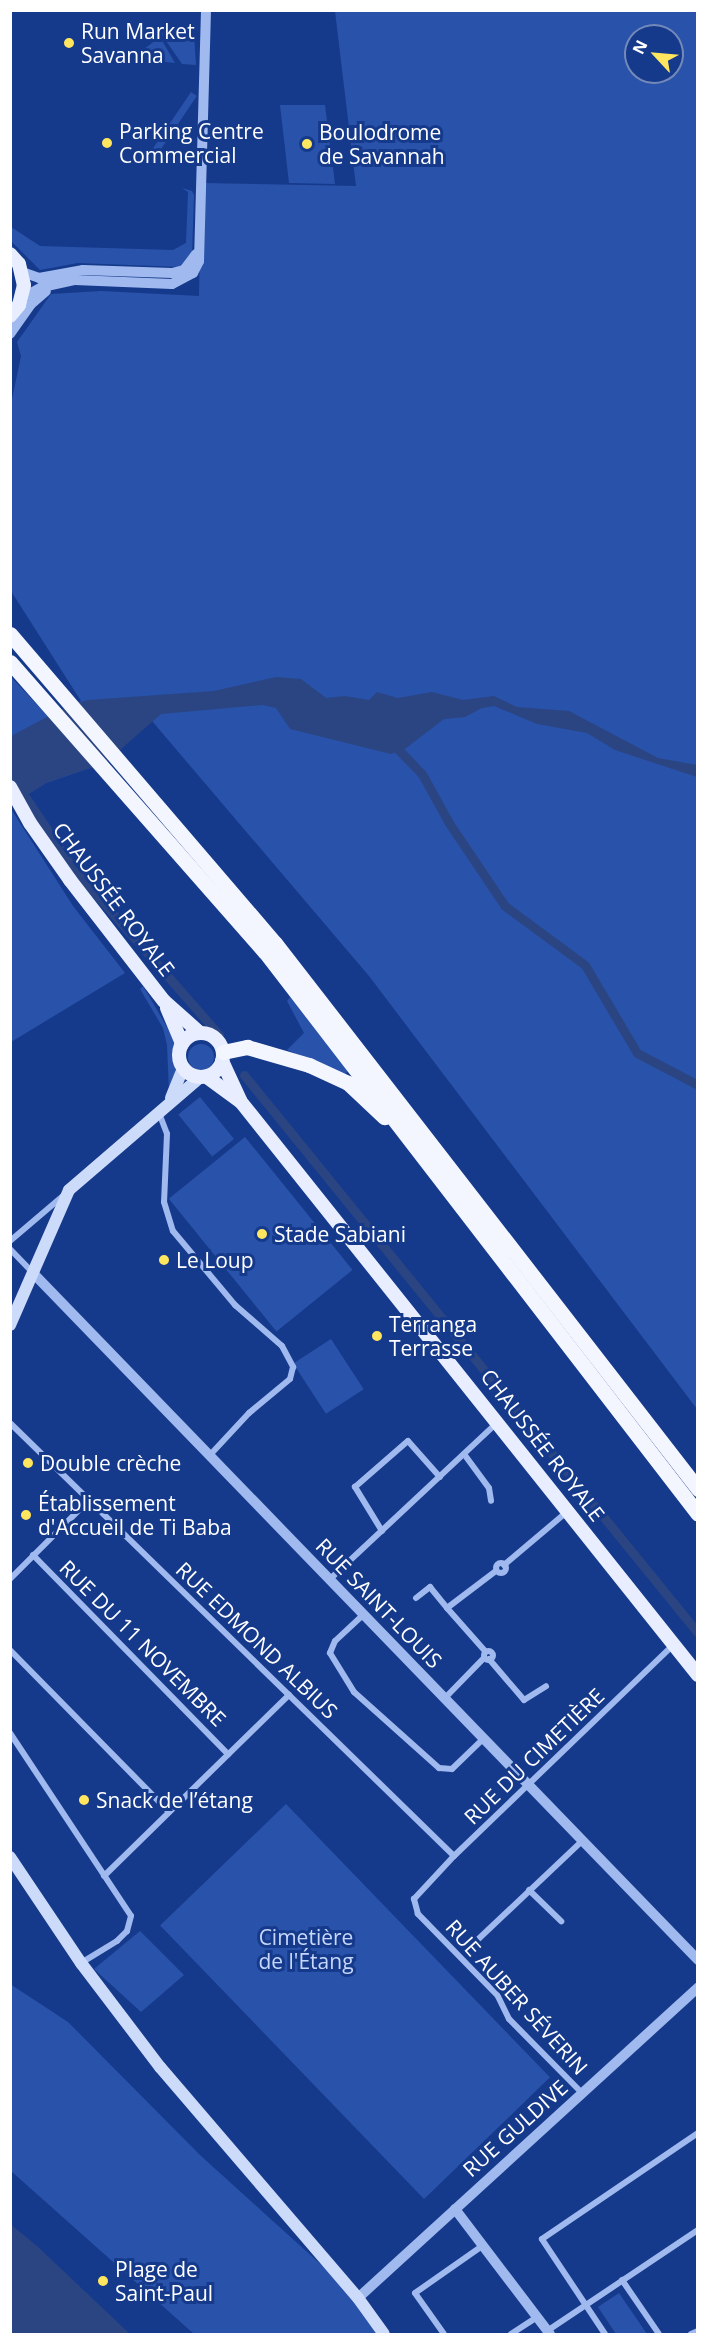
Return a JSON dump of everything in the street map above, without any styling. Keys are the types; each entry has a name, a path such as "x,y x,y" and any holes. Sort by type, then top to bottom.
{"highway":[{"path":"10,632 67,698 122,775 265,952 698,1514"},
{"path":"10,662 207,858 312,988 698,1489"},
{"path":"222,1057 237,1047 262,1049 330,1074 358,1091 422,1157"}],"main road":[{"path":"10,254 22,272 22,298 10,316"},
{"name":"CHAUSSÉE ROYALE","path":"10,787 30,823 164,1001 200,1034"},
{"name":"CHAUSSÉE ROYALE","path":"164,1001 182,1044"},
{"path":"10,1325 69,1190 169,1102 203,1077 222,1057 212,1036 200,1034 182,1044 179,1057 183,1069 169,1102"},
{"name":"CHAUSSÉE ROYALE","path":"222,1057 241,1102 698,1675"},
{"path":"183,1069 203,1077"},
{"name":"CHAUSSÉE ROYALE","path":"203,1077 241,1102"},
{"path":"10,1857 81,1963 160,2067 358,2298 384,2334"}],"street":[{"path":"22,298 60,283 85,278 172,284 193,273 199,261 206,10"},
{"path":"22,272 39,278 83,270 172,273 193,262 199,245"},
{"path":"10,334 37,297 60,283"},
{"path":"159,1111 167,1134 164,1202 173,1231 235,1305 282,1346 293,1367 290,1379 249,1413 209,1456"},
{"path":"10,1241 69,1190"},
{"path":"10,1250 33,1273"},
{"name":"RUE SAINT-LOUIS","path":"33,1273 698,1960"},
{"path":"329,1580 498,1422"},
{"name":"RUE EDMOND ALBIUS","path":"10,1423 454,1856"},
{"path":"382,1531 355,1487 408,1441 440,1476"},
{"path":"464,1454 489,1488 491,1501"},
{"path":"10,1579 89,1500"},
{"path":"447,1608 496,1571 504,1572 504,1565 568,1511"},
{"name":"RUE DU 11 NOVEMBRE","path":"33,1555 228,1754"},
{"path":"416,1598 430,1587 524,1700 546,1686"},
{"path":"363,1615 335,1641 330,1653 354,1692 439,1768 452,1769 483,1739"},
{"name":"RUE DU CIMETIÈRE","path":"418,1893 674,1645"},
{"path":"10,1650 169,1812"},
{"path":"444,1699 486,1656"},
{"path":"104,1876 289,1695"},
{"path":"10,1733 131,1916 127,1931 117,1941 81,1963"},
{"name":"RUE AUBER SÉVERIN","path":"471,1946 582,1841"},
{"path":"528,1890 561,1921"},
{"name":"RUE AUBER SÉVERIN","path":"418,1893 414,1899 418,1914 498,1996 509,2019 582,2093"},
{"name":"RUE GULDIVE","path":"358,2298 698,1987"},
{"path":"605,2334 542,2240 698,2133"},
{"path":"455,2209 548,2333 585,2305 698,2230"},
{"path":"444,2334 415,2293 482,2246"},
{"path":"622,2280 659,2334"},
{"path":"512,2334 537,2317"},
{"path":"692,2334 698,2331"}],"green space":[{"path":"335,11 697,11 697,1409 369,976 152,721 105,763 46,783 11,805 11,677 49,717 81,701 11,591 10,409 21,356 17,342 51,294 101,291 199,296 201,183 356,186"},
{"path":"163,30 194,35 196,65 182,64 162,35"},
{"path":"160,37 175,63 146,60 140,52"},
{"path":"191,92 197,96 149,166 143,162"},
{"name":"Boulodrome de Savannah","path":"280,105 325,105 335,184 289,183"},
{"path":"182,188 192,191 194,195 192,255 182,267 78,263 40,270 11,241 11,227 40,246 173,250 186,243 188,192"},
{"path":"11,809 73,906 125,973 11,1042"},
{"path":"143,986 174,1039 176,1079 169,1092 167,1045 163,1028 140,989"},
{"path":"290,997 348,1071 344,1075 287,1050 304,1033 287,1001"},
{"path":"201,1044 210,1048 214,1057 210,1066 201,1070 192,1066 188,1057 192,1048"},
{"path":"200,1097 234,1139 212,1157 178,1115"},
{"name":"Stade Sabiani","path":"245,1137 353,1270 276,1332 169,1199"},
{"path":"331,1339 364,1389 326,1414 293,1364"},
{"name":"Cimetière de l'Étang","path":"286,1804 550,2077 424,2199 160,1926"},
{"path":"140,1931 184,1975 141,2012 94,1969"},
{"path":"10,1984 68,2022 201,2156 358,2298 384,2334 194,2334 11,2171"},
{"path":"619,2293 647,2334 616,2334 598,2307"}],"shaded area":[{"path":"276,677 301,679 326,698 345,696 369,700 377,692 398,698 432,692 463,700 494,696 517,707 569,711 658,758 697,765 697,777 615,750 587,733 537,724 494,706 482,708 465,717 444,719 405,749 391,754 290,729 276,708 263,705 161,714 105,763 46,783 11,805 11,736 70,705 88,700 214,691"},
{"path":"10,2224 37,2246 130,2334 11,2334"}],"waterway":[{"path":"392,743 422,774 449,823 505,906 585,965 637,1053 698,1085"},
{"path":"26,798 73,868 219,1035"},
{"path":"244,1075 698,1633"}],"place":[{"name":"Run Market Savanna","path":"69,43"},
{"name":"Parking Centre Commercial","path":"107,143"},
{"name":"Boulodrome de Savannah","path":"307,144"},
{"name":"Stade Sabiani","path":"262,1234"},
{"name":"Le Loup","path":"164,1260"},
{"name":"Terranga Terrasse","path":"377,1336"},
{"name":"Double crèche","path":"28,1463"},
{"name":"Établissement d'Accueil de Ti Baba","path":"26,1515"},
{"name":"Snack de l’étang","path":"84,1800"},
{"name":"Plage de Saint-Paul","path":"103,2281"}]}
